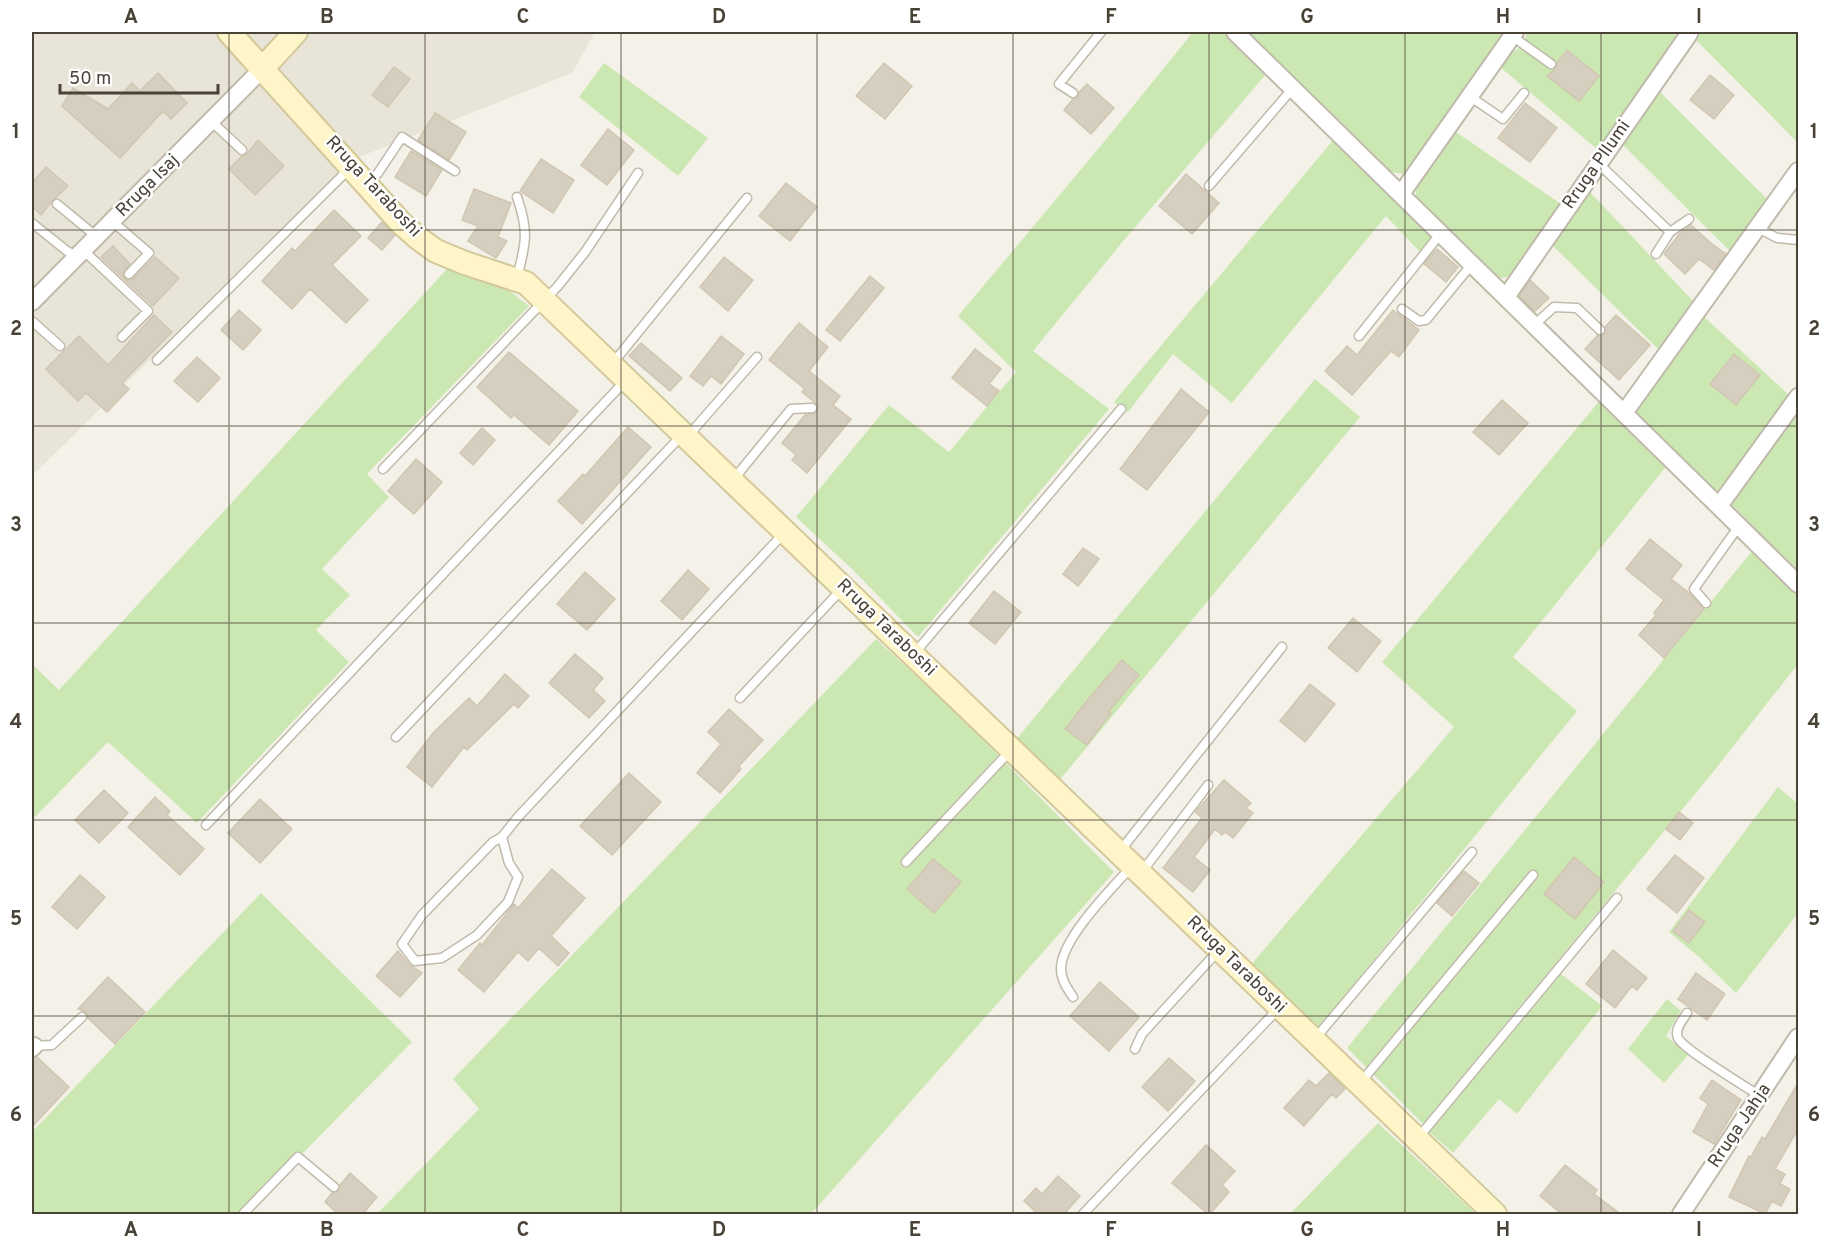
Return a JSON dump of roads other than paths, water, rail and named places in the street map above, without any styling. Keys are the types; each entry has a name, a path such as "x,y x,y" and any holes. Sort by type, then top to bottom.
{"street":[{"name":"Rruga Taraboshi","path":"230,32 401,223 436,251 526,283 1496,1215"},
{"path":"263,68 296,32"},
{"path":"1235,32 1798,584"},
{"name":"Rruga Pllumi","path":"1506,297 1690,33"},
{"path":"1401,194 1513,34"},
{"name":"Rruga Isaj","path":"32,302 263,68"},
{"path":"1624,413 1798,171"},
{"path":"1719,506 1798,397"},
{"name":"Rruga Jahja","path":"1681,1215 1798,1037"}],"lane":[{"path":"1073,93 1059,84 1101,32"},
{"path":"1513,34 1551,64"},
{"path":"1209,186 1293,88"},
{"path":"1469,96 1503,119 1524,93"},
{"path":"212,122 242,150"},
{"path":"367,184 378,173 402,137 455,171"},
{"path":"1598,164 1670,232"},
{"path":"157,360 352,166"},
{"path":"383,469 558,286 585,252 638,173"},
{"path":"516,280 526,241 523,215 517,197"},
{"path":"206,825 619,372 747,198"},
{"path":"57,204 97,237"},
{"path":"1656,254 1670,232 1689,219"},
{"path":"112,221 148,253 129,274"},
{"path":"32,223 67,251 80,254 148,311 122,338"},
{"path":"1758,228 1777,238 1798,240"},
{"path":"1359,336 1441,233"},
{"path":"1402,309 1419,321 1426,320 1472,264"},
{"path":"1534,325 1554,307 1577,308 1600,330"},
{"path":"32,321 60,346"},
{"path":"396,736 757,357"},
{"path":"732,481 791,409 812,408"},
{"path":"914,655 1121,409"},
{"path":"1706,603 1694,589 1739,526"},
{"path":"502,837 509,863 518,878 508,902 477,934 442,958 415,961 402,944 423,915 493,842 502,837 518,817 785,532"},
{"path":"740,698 844,588"},
{"path":"1131,864 1282,647"},
{"path":"906,862 1012,750"},
{"path":"1073,997 1062,981 1061,966 1068,945 1088,915 1131,864 1208,785"},
{"path":"1314,1040 1472,852"},
{"path":"1359,1083 1533,875"},
{"path":"1417,1139 1617,898"},
{"path":"1135,1048 1142,1034 1219,949"},
{"path":"1083,1215 1280,1008"},
{"path":"1687,1012 1677,1030 1678,1039 1689,1049 1760,1096"},
{"path":"33,1047 52,1045 82,1017"},
{"path":"243,1215 298,1157 334,1187"}]}
